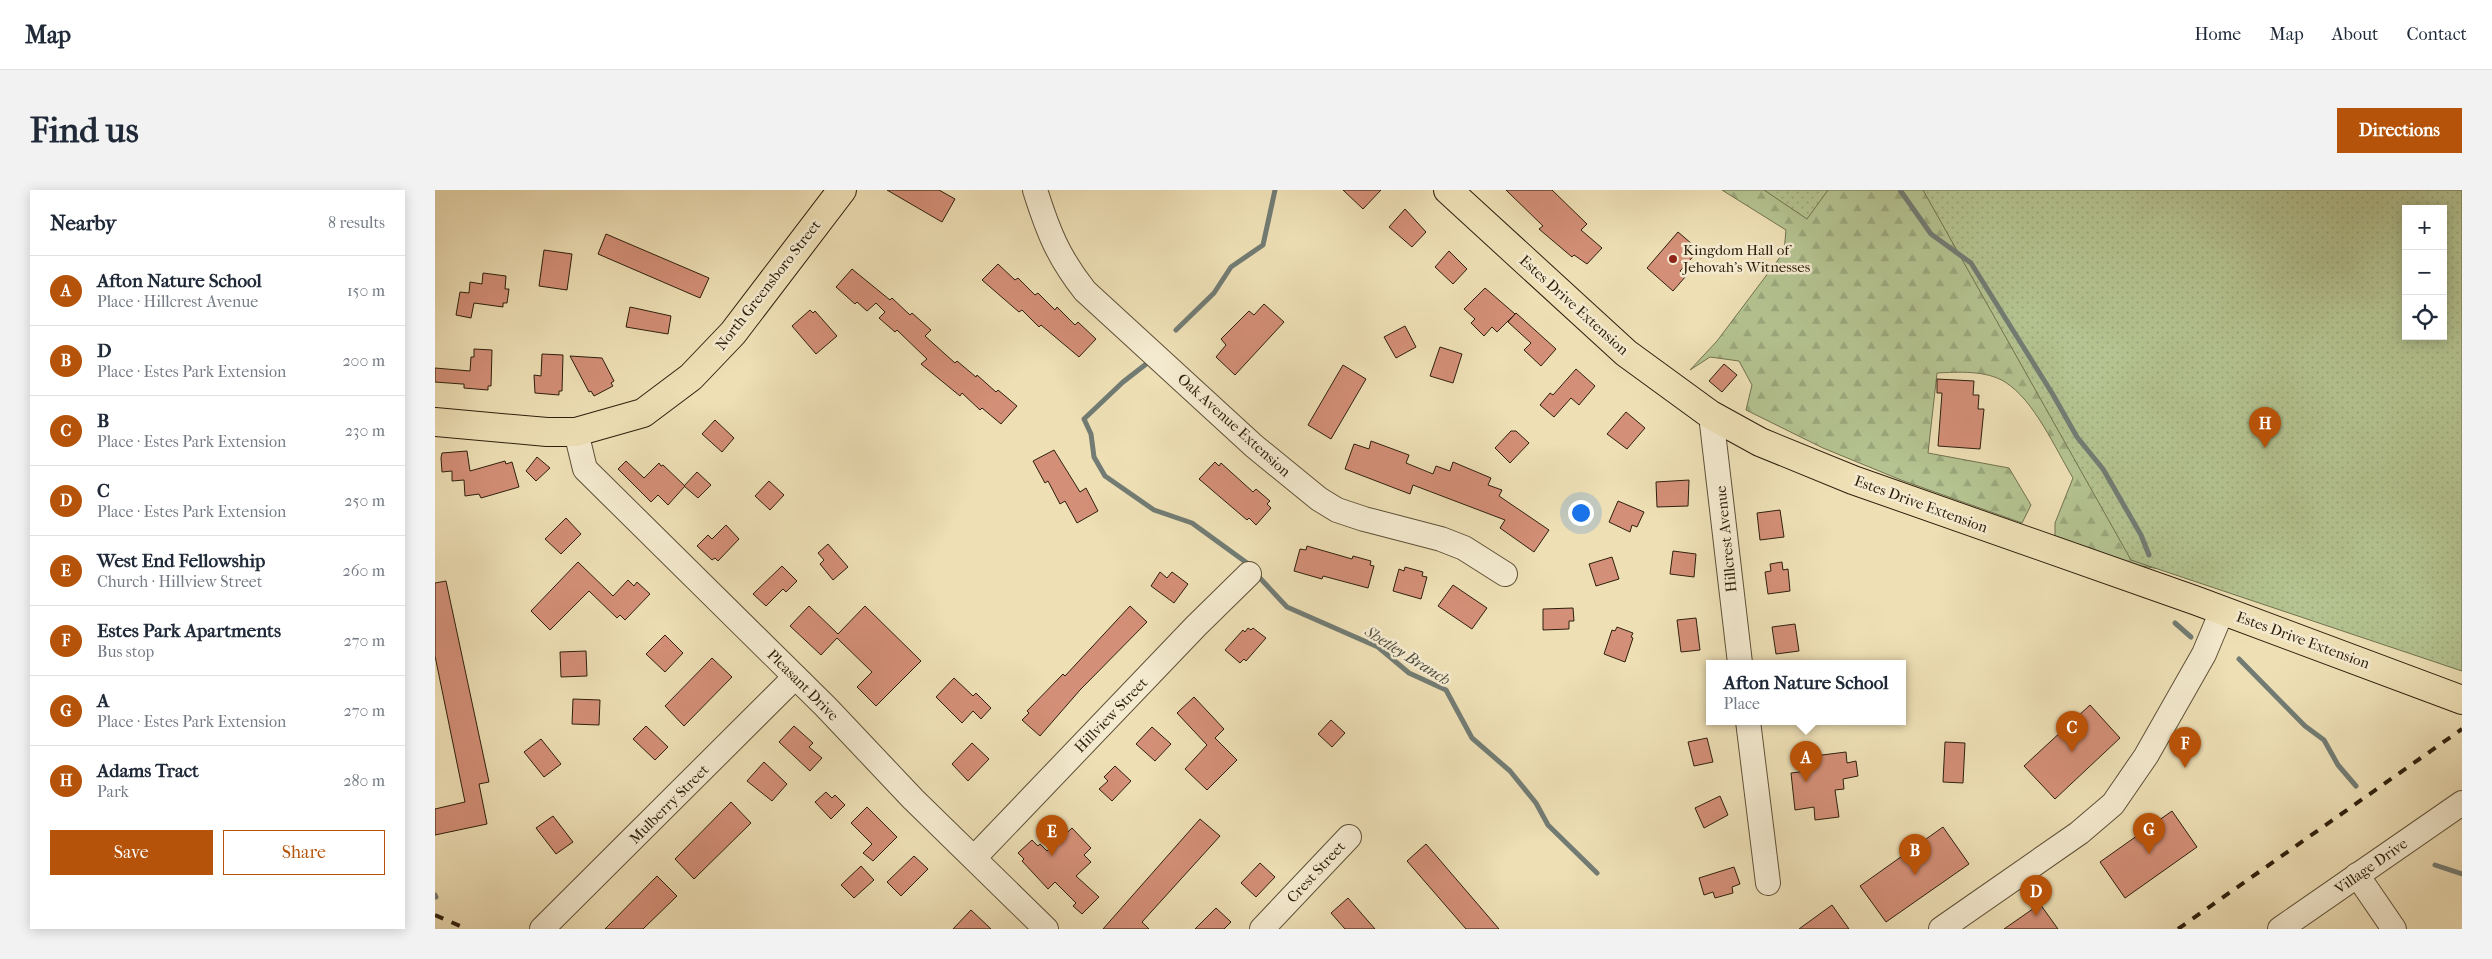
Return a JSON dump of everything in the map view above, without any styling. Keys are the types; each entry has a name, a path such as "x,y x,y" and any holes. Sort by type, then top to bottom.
{"main road":[{"name":"North Greensboro Street","path":"435,422 547,432 576,432 605,426 643,413 691,377 733,332 842,190"},
{"name":"Estes Drive Extension","path":"1448,190 1626,353 1711,415 1760,442 1812,465 2389,671 2462,700"}],"street":[{"name":"Oak Avenue Extension","path":"1035,190 1048,232 1064,265 1085,291 1254,446 1319,499 1337,510 1441,539 1464,548 1505,574"},
{"name":"Hillcrest Avenue","path":"1711,415 1740,660"},
{"name":"Pleasant Drive","path":"576,432 585,469 795,677 913,799 1046,929"},
{"name":"Hillview Street","path":"974,858 1196,626 1249,574"},
{"path":"1941,929 2079,833 2113,804 2146,756 2204,654 2223,611"},
{"name":"Mulberry Street","path":"542,929 795,677"},
{"path":"1748,725 1768,883"},
{"name":"Village Drive","path":"2280,929 2462,803"},
{"name":"Crest Street","path":"1262,929 1349,837"},
{"path":"2357,875 2394,929"}],"green space":[{"path":"1722,190 2462,190 2462,667 2173,571 2135,565 2055,536 2055,523 2073,478 2035,412 2016,390 2005,382 1989,375 1954,372 1937,373 1928,453 2009,468 2031,505 2022,523 1901,480 1823,448 1746,410 1752,385 1739,361 1710,357 1690,370 1717,341 1784,252 1786,230"},
{"path":"1764,190 1828,190 1807,219"},
{"path":"1923,190 2462,190 2462,671 2131,560"}],"building":[{"path":"887,190 939,190 955,199 942,222"},
{"path":"1343,190 1381,190 1363,209"},
{"path":"1506,190 1552,190 1587,224 1581,230 1602,248 1587,264 1574,255 1572,257 1539,229 1543,226"},
{"path":"1405,209 1426,232 1412,247 1389,227"},
{"name":"Kingdom Hall of Jehovah’s Witnesses","path":"1678,232 1699,250 1680,271 1686,276 1673,291 1647,268"},
{"path":"606,234 709,278 700,298 598,254"},
{"path":"544,250 572,254 567,290 539,286"},
{"path":"1449,251 1467,269 1453,284 1435,267"},
{"path":"998,264 1015,280 1018,278 1035,295 1038,293 1055,310 1057,307 1075,325 1078,322 1096,339 1079,357 1041,325 1039,327 1022,310 1019,312 982,280"},
{"path":"852,269 890,300 892,298 910,315 912,313 931,330 925,336 955,363 957,361 1017,406 1001,424 982,408 980,410 962,393 960,396 921,364 927,359 897,330 895,332 879,318 885,312 876,303 867,311 857,302 855,304 836,287"},
{"path":"483,273 506,276 505,289 509,289 507,303 503,303 503,307 474,303 471,318 456,315 460,292 469,293 470,282 482,284"},
{"path":"1485,288 1515,314 1497,332 1492,327 1484,336 1471,323 1475,319 1464,309"},
{"path":"1264,304 1284,322 1235,375 1216,357 1226,345 1221,339 1249,311 1254,315"},
{"path":"630,307 671,316 668,334 626,327"},
{"path":"810,310 813,313 815,311 837,336 816,354 792,326"},
{"path":"1516,313 1556,349 1541,366 1524,350 1531,343 1508,322"},
{"path":"1405,326 1416,347 1396,358 1384,337"},
{"path":"1440,347 1462,354 1453,383 1430,376"},
{"path":"474,349 492,350 491,386 488,386 488,390 464,388 464,384 435,382 435,368 470,371 471,357 474,357"},
{"path":"542,354 563,355 562,391 559,391 559,395 535,393 534,375 541,376"},
{"path":"570,356 602,358 614,381 611,383 613,386 594,396 591,391 589,392"},
{"path":"1724,364 1737,375 1722,392 1709,381"},
{"path":"1343,365 1366,379 1331,439 1308,425"},
{"path":"1576,369 1595,386 1579,405 1571,398 1554,417 1540,405 1550,393 1553,395"},
{"path":"1937,379 1974,381 1973,395 1979,395 1978,409 1984,409 1980,449 1938,446 1942,393 1937,393"},
{"path":"1626,412 1645,428 1627,449 1607,434"},
{"path":"715,420 734,438 722,452 702,434"},
{"path":"1511,431 1516,431 1529,443 1510,463 1495,448"},
{"path":"1371,441 1409,455 1406,463 1433,474 1436,466 1450,471 1453,462 1491,478 1488,485 1502,490 1499,496 1549,530 1534,552 1500,528 1505,520 1413,485 1410,494 1345,469 1354,444 1369,449"},
{"path":"1054,450 1080,492 1086,488 1098,511 1077,523 1065,501 1060,504 1048,481 1045,483 1033,461"},
{"path":"467,451 470,471 505,461 506,464 512,462 519,487 481,498 479,494 465,496 464,480 452,481 452,471 442,472 441,458 442,453"},
{"path":"537,457 550,468 536,481 526,471"},
{"path":"626,461 644,478 659,463 685,486 668,505 658,495 651,502 618,469"},
{"path":"1215,462 1219,466 1221,463 1253,492 1256,489 1270,501 1267,504 1271,508 1256,525 1249,518 1247,520 1199,479"},
{"path":"697,472 711,485 698,498 684,486"},
{"path":"1689,480 1688,506 1657,507 1656,482"},
{"path":"769,481 784,495 770,510 755,496"},
{"path":"1618,501 1644,512 1637,527 1632,525 1630,532 1609,522"},
{"path":"1780,510 1784,537 1760,540 1757,513"},
{"path":"566,518 581,534 561,554 545,539"},
{"path":"726,525 739,539 718,561 715,558 712,560 697,546 708,535 712,539"},
{"path":"828,544 848,567 833,580 820,564 824,560 818,553"},
{"path":"1307,546 1352,559 1353,556 1371,561 1370,565 1374,566 1368,588 1323,576 1322,579 1294,571 1300,549 1306,550"},
{"path":"1673,551 1696,554 1694,577 1670,574"},
{"path":"1612,557 1619,579 1596,586 1589,564"},
{"path":"578,562 613,596 628,580 634,586 637,582 650,594 625,620 620,615 617,618 589,591 550,630 531,611"},
{"path":"1782,562 1783,570 1788,569 1790,591 1768,594 1765,572 1771,571 1770,564"},
{"path":"782,566 797,581 786,592 783,589 766,606 753,594"},
{"path":"1405,567 1423,572 1422,576 1427,577 1421,599 1393,591 1399,569 1404,571"},
{"path":"1160,572 1167,578 1172,572 1188,584 1174,603 1151,586"},
{"path":"446,581 489,782 479,784 487,824 435,835 435,809 465,802 435,656 435,583"},
{"path":"1453,585 1487,608 1472,629 1438,606"},
{"path":"809,606 838,634 865,606 921,661 876,706 857,687 872,672 837,638 821,655 790,626"},
{"path":"1130,606 1147,622 1080,690 1040,736 1022,720 1029,713 1027,711 1063,674 1065,676"},
{"path":"1573,608 1574,621 1569,621 1569,629 1543,630 1543,609"},
{"path":"1696,618 1700,650 1681,652 1677,620"},
{"path":"1795,624 1799,651 1776,654 1772,627"},
{"path":"1617,627 1633,633 1625,662 1604,654 1612,630 1615,631"},
{"path":"1248,628 1251,630 1253,628 1266,638 1246,661 1244,659 1240,663 1225,650 1243,630 1245,632"},
{"path":"665,635 683,653 665,672 646,654"},
{"path":"586,651 587,676 561,677 560,652"},
{"path":"712,658 732,677 684,726 665,706"},
{"path":"954,678 973,696 976,693 991,708 981,719 973,711 962,723 936,697"},
{"path":"1194,697 1224,729 1215,738 1237,760 1207,790 1185,769 1207,745 1177,713"},
{"path":"573,699 600,700 599,725 572,724"},
{"path":"2090,705 2120,738 2055,799 2024,766"},
{"path":"1331,720 1345,733 1332,747 1318,734"},
{"path":"646,726 668,747 655,760 633,739"},
{"path":"794,726 813,743 809,747 822,758 810,771 779,742"},
{"path":"1152,727 1171,744 1155,761 1136,744"},
{"path":"1707,738 1713,762 1694,766 1688,742"},
{"path":"541,739 561,764 544,777 524,752"},
{"path":"1945,742 1965,743 1963,783 1943,782"},
{"path":"972,743 989,759 968,781 952,764"},
{"path":"1846,752 1847,763 1856,761 1858,776 1843,779 1844,789 1835,790 1839,817 1815,820 1814,807 1795,810 1791,773 1807,771 1806,757"},
{"path":"764,762 787,784 772,801 747,781"},
{"path":"1115,766 1131,781 1112,801 1099,789 1108,781 1104,777"},
{"path":"826,792 832,798 835,795 845,805 831,819 815,802"},
{"path":"1720,796 1728,815 1704,828 1695,808"},
{"path":"731,802 751,823 694,879 675,859"},
{"path":"867,807 897,837 873,861 863,853 872,844 851,823"},
{"path":"2172,811 2197,847 2125,898 2100,862"},
{"path":"553,816 573,842 556,854 536,828"},
{"path":"1200,819 1220,836 1142,922 1149,929 1103,929"},
{"path":"1943,827 1969,864 1886,922 1860,886"},
{"path":"1072,828 1091,848 1084,855 1091,862 1076,876 1099,897 1082,914 1073,906 1076,903 1055,882 1048,889 1022,861 1024,859 1018,853 1032,840 1038,846 1040,844 1047,851"},
{"path":"1426,844 1499,929 1466,929 1407,861"},
{"path":"914,856 928,869 901,896 887,882"},
{"path":"1260,863 1275,877 1256,897 1241,883"},
{"path":"861,866 874,880 854,898 841,885"},
{"path":"1734,867 1740,884 1732,887 1733,893 1715,898 1713,892 1704,895 1699,878"},
{"path":"657,876 677,896 643,929 605,929"},
{"path":"1348,898 1375,929 1345,929 1331,913"},
{"path":"2040,904 2058,929 2004,929"},
{"path":"1832,905 1849,929 1799,929"},
{"path":"1216,908 1231,922 1224,929 1195,929"},
{"path":"971,910 991,929 953,929"}],"waterway":[{"name":"Shetley Branch","path":"1176,330 1214,293 1231,267 1263,245 1275,190"},
{"path":"1900,190 1931,234 1971,263 2052,393 2077,437 2103,469 2141,535 2149,555"},
{"name":"Shetley Branch","path":"1150,361 1123,382 1084,419 1091,434 1094,457 1105,476 1154,510 1192,523 1247,563"},
{"name":"Shetley Branch","path":"1258,576 1287,607 1378,647 1409,673 1446,690 1472,738 1510,771 1536,803 1548,825 1597,873"},
{"path":"2175,623 2191,637"},
{"path":"2239,659 2305,726 2324,740 2338,765 2356,786"},
{"path":"2435,865 2462,874"}],"railway":[{"path":"2178,929 2462,729"},
{"path":"435,915 467,929"}],"place":[{"name":"Kingdom Hall of Jehovah’s Witnesses","path":"1673,259"},
{"name":"Adams Tract","path":"2265,448"},
{"name":"B","path":"2072,752"},
{"name":"Estes Park Apartments","path":"2185,768"},
{"name":"Afton Nature School","path":"1806,782"},
{"name":"A","path":"2149,854"},
{"name":"West End Fellowship","path":"1052,856"},
{"name":"D","path":"1915,875"},
{"name":"C","path":"2036,916"}]}
